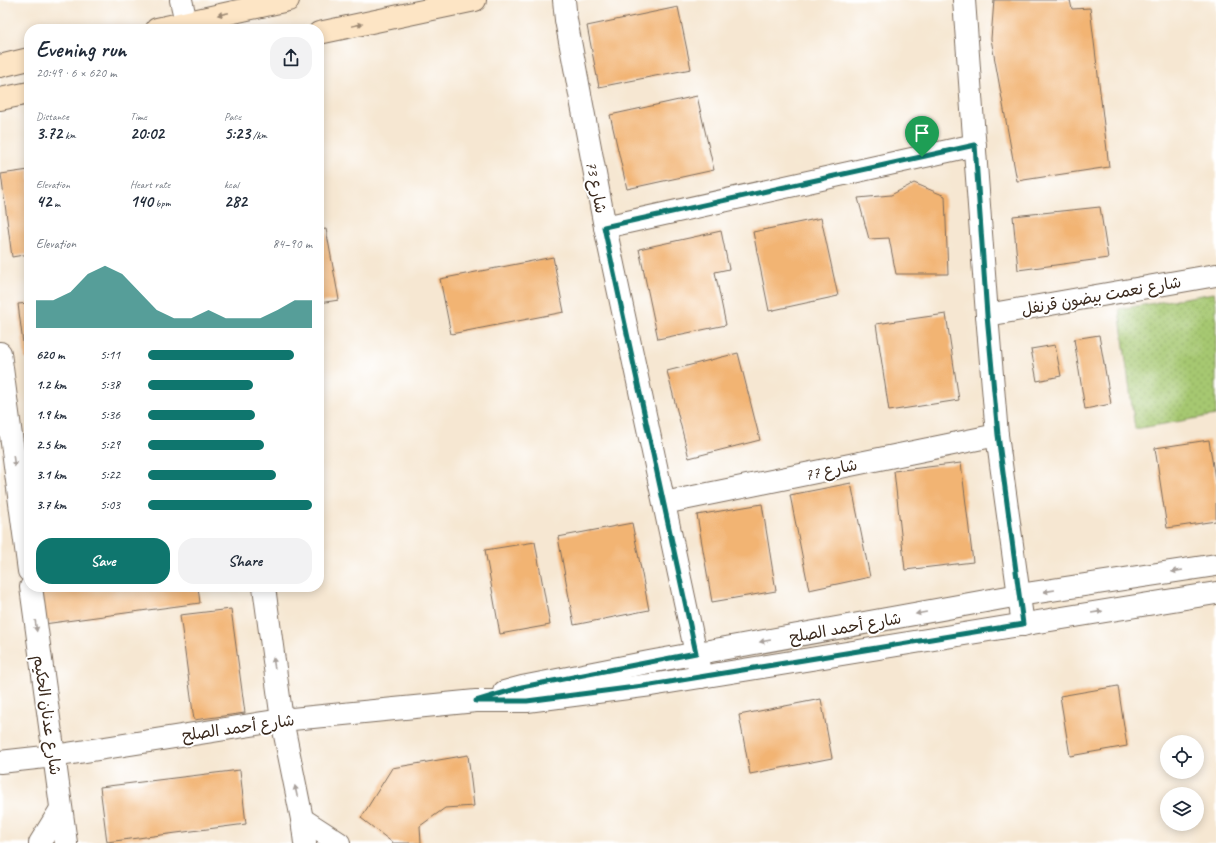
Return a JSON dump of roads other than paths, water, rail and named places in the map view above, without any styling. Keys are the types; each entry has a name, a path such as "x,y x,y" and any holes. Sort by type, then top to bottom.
{"main road":[{"path":"195,24 288,0"},
{"path":"324,32 475,0"},
{"path":"0,66 24,60"},
{"path":"0,99 24,94"}],"street":[{"path":"181,0 187,24"},
{"name":"شارع 73","path":"564,0 566,20 604,227 701,677"},
{"path":"964,0 987,315 998,435 1023,624"},
{"path":"604,227 975,145"},
{"name":"شارع نعمت بيضون قرنفل","path":"987,315 1216,275"},
{"path":"0,353 24,533"},
{"name":"شارع 77","path":"664,503 998,435"},
{"name":"شارع أحمد الصلح","path":"476,701 522,687 696,653 1020,595 1216,565"},
{"name":"شارع عدنان الحكيم","path":"32,592 66,843"},
{"path":"265,592 282,720 302,819 305,843"},
{"name":"شارع أحمد الصلح","path":"0,762 54,756 282,720 476,701 527,701 651,685 1216,593"},
{"path":"40,843 61,809"},
{"path":"302,819 339,843"}]}
